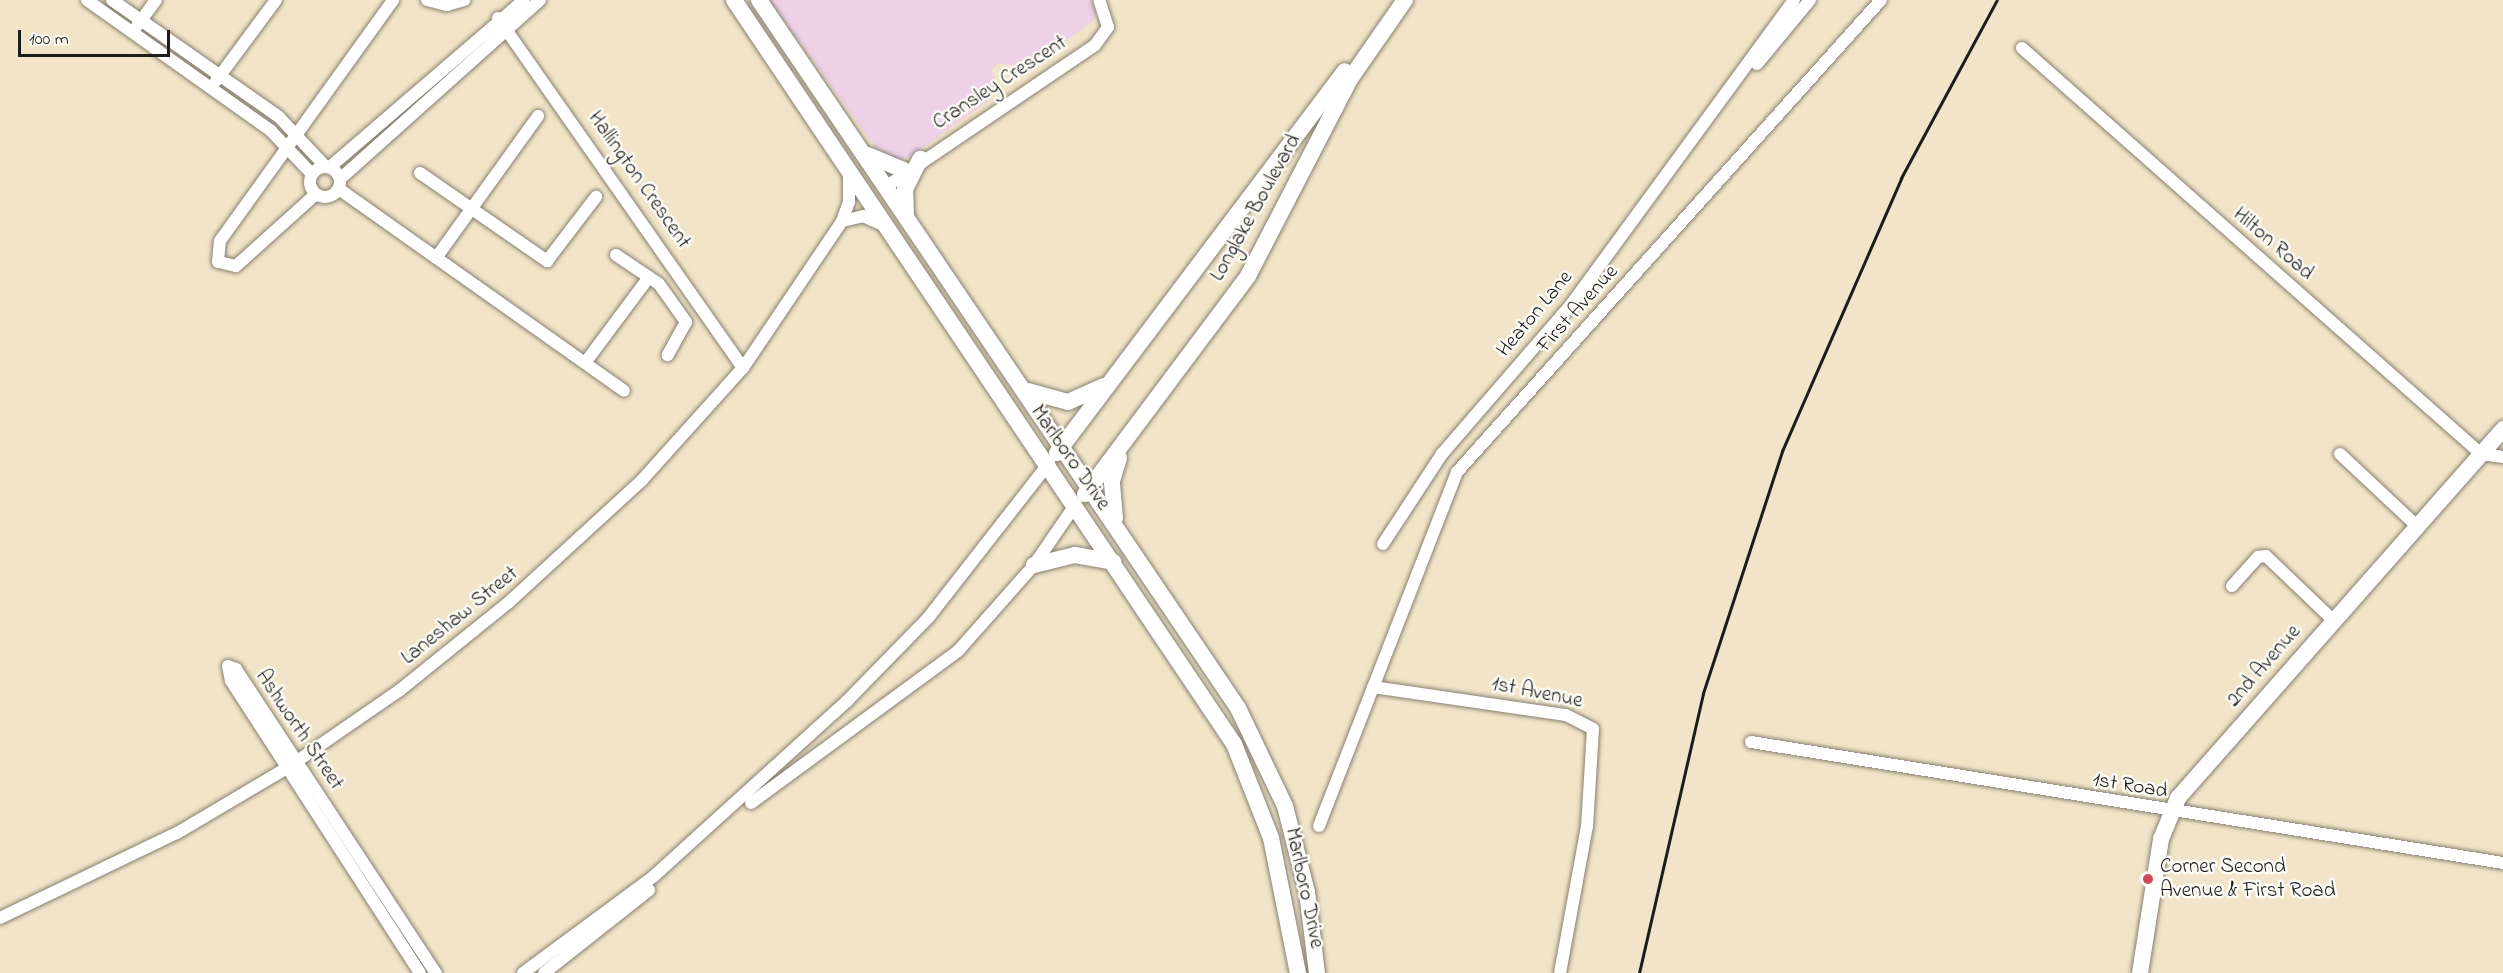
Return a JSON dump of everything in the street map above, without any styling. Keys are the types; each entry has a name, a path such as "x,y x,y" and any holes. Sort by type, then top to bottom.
{"main road":[{"name":"Marlboro Drive","path":"734,0 887,226 998,396 1077,504 1245,767 1277,858 1298,973"},
{"name":"Marlboro Drive","path":"759,0 1092,486 1238,708 1268,767 1299,855 1317,973"},
{"name":"Longlake Boulevard","path":"1077,504 1125,443 1248,276 1346,76 1399,0"},
{"name":"Longlake Boulevard","path":"1049,463 1405,0"},
{"path":"864,153 904,170"},
{"path":"906,214 906,189 920,159"},
{"path":"887,186 880,204 887,226"},
{"path":"1027,391 1068,402 1098,392 1116,376"},
{"name":"2nd Avenue","path":"2169,813 2333,620 2503,429"},
{"path":"1116,525 1112,481 1125,443"},
{"path":"1034,565 1062,555 1113,562"},
{"path":"2140,973 2169,813"}],"street":[{"path":"87,0 212,87 289,145 312,174 316,194"},
{"path":"112,0 221,76 298,134 340,184 436,258 624,391"},
{"path":"133,32 156,0"},
{"path":"212,87 276,0"},
{"path":"316,194 236,266 218,262 220,241 393,0"},
{"path":"436,2 464,0"},
{"path":"312,174 327,167 498,18 524,0"},
{"path":"316,194 326,197 540,0"},
{"name":"Cransley Crescent","path":"887,186 920,159 1095,45 1108,27 1099,0"},
{"name":"Heaton Lane","path":"1383,544 1442,454 1573,302 1719,109 1794,0"},
{"name":"Heaton Lane","path":"1719,109 1810,0"},
{"name":"First Avenue","path":"1373,687 1457,472 1881,0"},
{"name":"Hallington Crescent","path":"498,18 743,368"},
{"name":"Hilton Road","path":"2022,48 2481,454"},
{"path":"436,258 538,116"},
{"name":"Laneshaw Street","path":"0,918 177,833 292,765 400,690 509,602 642,480 743,368 842,221 849,202 848,171"},
{"path":"420,173 547,261 596,197"},
{"path":"842,221 863,216 887,226"},
{"path":"616,255 649,277 686,322 668,355"},
{"path":"585,363 649,277"},
{"path":"2340,454 2417,526"},
{"path":"2481,454 2503,457"},
{"path":"544,973 730,814 928,618 1049,463"},
{"path":"523,973 654,876 730,814 958,651 1034,565 1077,504"},
{"path":"2232,586 2251,563 2266,556 2333,620"},
{"name":"Ashworth Street","path":"420,973 292,765 228,666 231,681 292,765 436,973"},
{"path":"1319,826 1373,687"},
{"name":"1st Avenue","path":"1373,687 1566,715 1593,729 1587,826 1560,973"},
{"name":"1st Road","path":"1751,742 2169,813 2503,863"}],"shaded area":[{"path":"769,0 1090,0 1096,13 1093,21 1028,68 998,63 992,70 995,80 988,101 909,158 896,160 878,151"}],"railway":[{"path":"1639,973 1703,693 1782,451 1901,178 1997,0"}],"place":[{"name":"Corner Second Avenue & First Road","path":"2148,879"}]}
